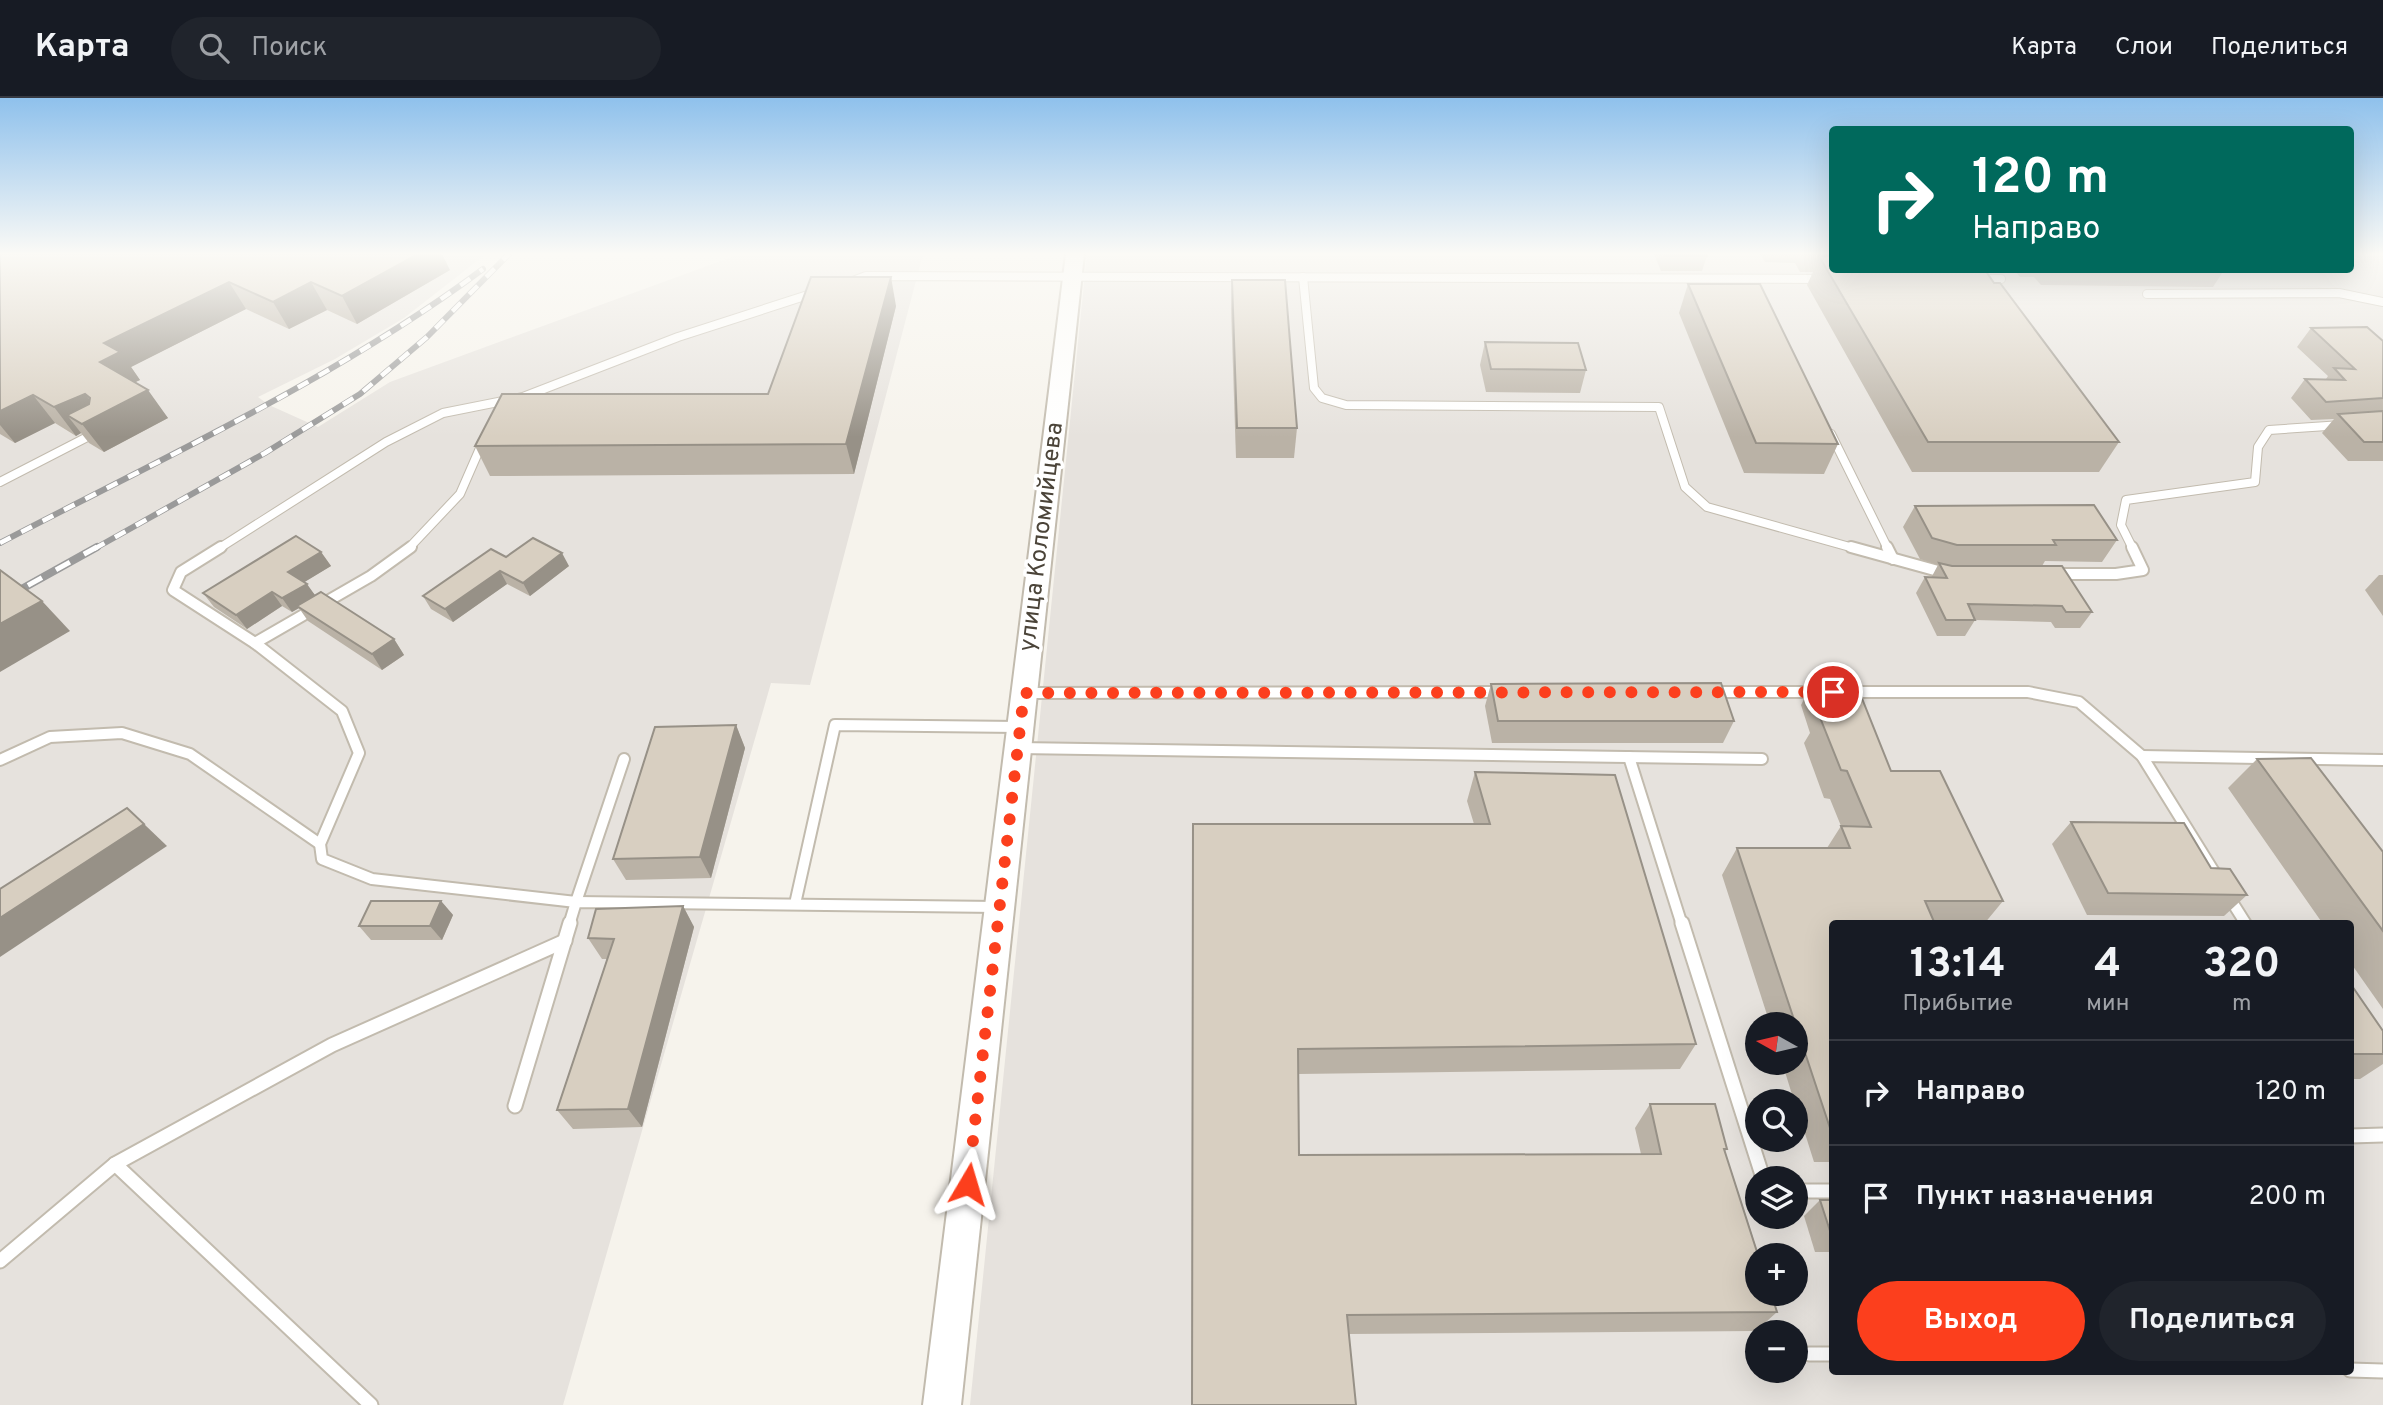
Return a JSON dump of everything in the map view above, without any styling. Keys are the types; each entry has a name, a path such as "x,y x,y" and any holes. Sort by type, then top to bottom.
{"street":[{"name":"улица Коломийцева","path":"942,1405 1067,315"}],"lane":[{"path":"747,315 678,337 523,397 443,413 386,442 181,572 173,590 255,643 342,711 359,753 320,844 322,859 372,879 576,902 1000,906"},
{"path":"1307,315 1314,388 1322,398 1346,405 1658,407 1685,487 1707,507 1943,574 1957,574"},
{"path":"502,416 523,397"},
{"path":"2050,574 2116,574 2143,570 2121,525 2126,500 2255,482 2258,447 2269,430 2358,424"},
{"path":"255,643 371,576 416,543 460,494 475,456 492,425"},
{"path":"1826,425 1893,559"},
{"path":"0,482 105,428"},
{"path":"1024,693 1512,692"},
{"path":"1694,692 2028,692 2078,702 2142,756 2244,920"},
{"path":"795,904 835,725 1019,738 1762,759"},
{"path":"0,760 50,737 122,733 190,754 320,844"},
{"path":"2142,756 2383,760"},
{"path":"1629,757 1759,1166"},
{"path":"515,1106 576,902 624,759"},
{"path":"0,1261 115,1164 332,1045 565,942"},
{"path":"2354,1136 2383,1135"},
{"path":"115,1164 371,1405"},
{"path":"1808,1191 1829,1191"},
{"path":"1809,1354 1829,1354"},
{"path":"2354,1370 2383,1371"}],"shaded area":[{"path":"0,315 408,315 335,359 258,397 269,405 318,427 390,382 573,315 907,315 810,685 771,683 563,1405 0,1405"},
{"path":"1081,315 2383,315 2383,1405 970,1405"}],"building":[{"path":"0,315 161,315 104,343 120,352 100,362 148,390 82,424 67,415 89,404 90,398 85,394 54,407 33,395 0,411"},
{"path":"797,315 881,315 846,444 475,446 502,394 768,394"},
{"path":"1233,315 1288,315 1297,428 1237,428"},
{"path":"1701,315 1775,315 1838,444 1756,443"},
{"path":"1854,315 2024,315 2119,442 1928,442"},
{"path":"2367,327 2383,341 2383,398 2326,402 2305,379 2345,380 2334,368 2355,369 2311,328"},
{"path":"1485,342 1578,343 1586,370 1491,369"},
{"path":"2383,411 2383,442 2364,442 2338,414"},
{"path":"2094,505 2117,540 2053,540 2056,545 1957,545 1932,538 1915,506"},
{"path":"296,536 321,552 288,572 307,584 282,598 272,592 236,615 203,593"},
{"path":"533,538 562,553 523,583 500,571 445,609 423,596 491,549 506,557"},
{"path":"1939,563 1952,566 2062,566 2092,612 2066,612 2062,606 1968,604 1975,620 1946,620 1925,577 1947,578"},
{"path":"0,570 42,601 0,624"},
{"path":"321,592 394,639 372,654 297,606"},
{"path":"1816,676 1853,676 1891,771 1940,771 2003,901 1925,901 1933,920 1829,920 1829,1125 1808,1062 1808,1012 1791,1012 1737,848 1850,848 1841,826 1871,827 1847,771 1841,770 1819,715 1829,716"},
{"path":"1721,683 1734,721 1498,721 1491,684"},
{"path":"736,725 700,857 613,859 655,727"},
{"path":"2311,758 2383,852 2383,931 2257,759"},
{"path":"1475,772 1615,775 1696,1044 1298,1049 1299,1155 1661,1154 1650,1104 1715,1104 1727,1149 1724,1149 1745,1214 1745,1229 1750,1229 1754,1243 1745,1243 1745,1306 1775,1306 1777,1312 1347,1315 1356,1405 1192,1405 1193,824 1490,824"},
{"path":"127,808 144,824 0,918 0,889"},
{"path":"2071,822 2184,823 2211,868 2230,869 2247,895 2108,893"},
{"path":"371,901 441,901 430,926 359,926"},
{"path":"683,906 628,1109 557,1110 614,939 588,938 596,909"},
{"path":"2354,989 2383,1031 2383,1054 2354,1054"},
{"path":"1820,1200 1829,1200 1829,1228"}],"railway":[{"path":"0,543 308,382 417,315"},
{"path":"94,549 265,453 360,394 449,315"},
{"path":"0,601 97,547"}],"route":[{"path":"968,1184 1024,693 1833,692"}]}
